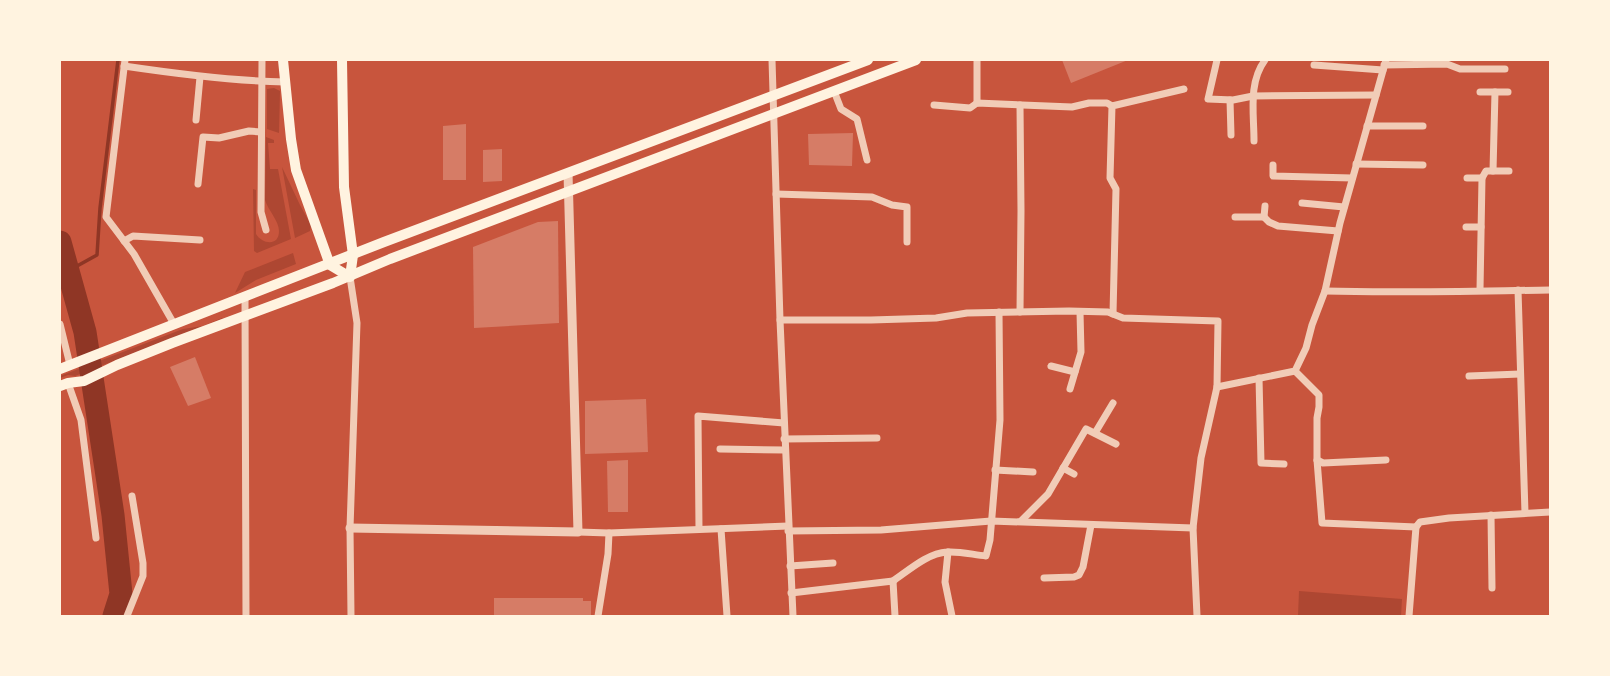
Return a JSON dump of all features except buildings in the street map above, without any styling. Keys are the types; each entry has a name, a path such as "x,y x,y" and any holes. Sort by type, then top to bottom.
{"highway":[{"path":"283,60 296,170 330,265 350,277"},
{"path":"342,60 344,187 353,255 350,277"},
{"path":"70,365 869,60"},
{"path":"64,385 84,381 117,365 350,277 390,259 916,60"}],"street":[{"path":"262,60 261,212 266,230"},
{"path":"772,60 783,423 793,617"},
{"path":"978,60 978,103"},
{"path":"1217,60 1209,99 1376,95"},
{"path":"1254,141 1256,77 1265,60"},
{"path":"174,324 134,254 106,216 124,63 200,77 285,82"},
{"path":"1314,65 1447,64 1460,69 1504,69"},
{"path":"1295,371 1306,348 1325,291 1344,207 1384,65"},
{"path":"196,120 200,77"},
{"path":"934,105 970,108 978,103 1072,107 1107,103 1112,106 1184,89"},
{"path":"834,91 842,109 857,119 867,160"},
{"path":"1480,92 1508,92"},
{"path":"1493,171 1495,92"},
{"path":"1230,100 1231,135"},
{"path":"1020,105 1020,312"},
{"path":"1112,106 1110,178 1116,189 1113,314"},
{"path":"1367,126 1423,126"},
{"path":"198,184 202,136 219,138 249,131 261,132"},
{"path":"1356,164 1423,165"},
{"path":"1273,165 1273,176 1352,178"},
{"path":"1480,290 1482,178 1486,171 1508,171"},
{"path":"568,173 578,532"},
{"path":"1467,178 1482,178"},
{"path":"776,194 872,197 891,205 906,207 906,242"},
{"path":"1302,203 1344,207"},
{"path":"1264,217 1265,206"},
{"path":"1235,217 1264,217 1278,226 1338,231"},
{"path":"1466,227 1481,227"},
{"path":"124,241 134,236 200,240"},
{"path":"350,277 357,323 350,528 351,617"},
{"path":"1518,290 1525,513"},
{"path":"1325,291 1402,293 1550,290"},
{"path":"245,298 246,617"},
{"path":"791,593 893,581 929,558 948,552 986,556 990,540 1000,419 999,312"},
{"path":"780,320 923,318 999,312 1108,312 1123,317 1218,321 1217,387 1201,458 1193,528 1197,617"},
{"path":"1070,389 1081,352 1080,312"},
{"path":"60,324 70,365"},
{"path":"1051,366 1075,372"},
{"path":"1217,387 1295,371"},
{"path":"1295,371 1319,396 1317,460 1322,523 1416,527"},
{"path":"1469,376 1520,374"},
{"path":"1259,378 1261,463 1284,464"},
{"path":"64,385 81,420 96,538"},
{"path":"1095,433 1113,403"},
{"path":"699,529 698,416 783,423"},
{"path":"1021,521 1048,494 1086,429 1116,444"},
{"path":"784,439 877,438"},
{"path":"720,449 785,450"},
{"path":"1317,460 1323,463 1386,460"},
{"path":"1063,468 1074,474"},
{"path":"996,470 1033,472"},
{"path":"127,617 144,576 132,496"},
{"path":"1409,617 1416,527 1420,522 1550,512"},
{"path":"1491,515 1492,588"},
{"path":"350,528 609,533 721,528 881,530 991,521 1193,528"},
{"path":"1044,579 1079,575 1091,525"},
{"path":"721,528 727,616"},
{"path":"598,617 609,533"},
{"path":"948,552 945,582 952,617"},
{"path":"790,566 833,563"},
{"path":"893,581 895,617"}],"shaded area":[{"path":"267,89 280,91 279,133 267,129"},
{"path":"266,137 274,140 274,143 268,143 270,169 278,169 291,239 257,253 254,251 253,189 256,190 256,234 262,240 273,242 279,231 265,200"},
{"path":"282,167 311,225 310,231 295,238"},
{"path":"293,253 296,264 256,280 235,293 245,272"},
{"path":"224,318 75,376 60,378 183,329 203,326"},
{"path":"1299,591 1402,599 1401,616 1298,616"}],"waterway":[{"path":"68,271 97,255 118,60"},
{"path":"60,242 85,332 113,515 121,594 114,616"}]}
